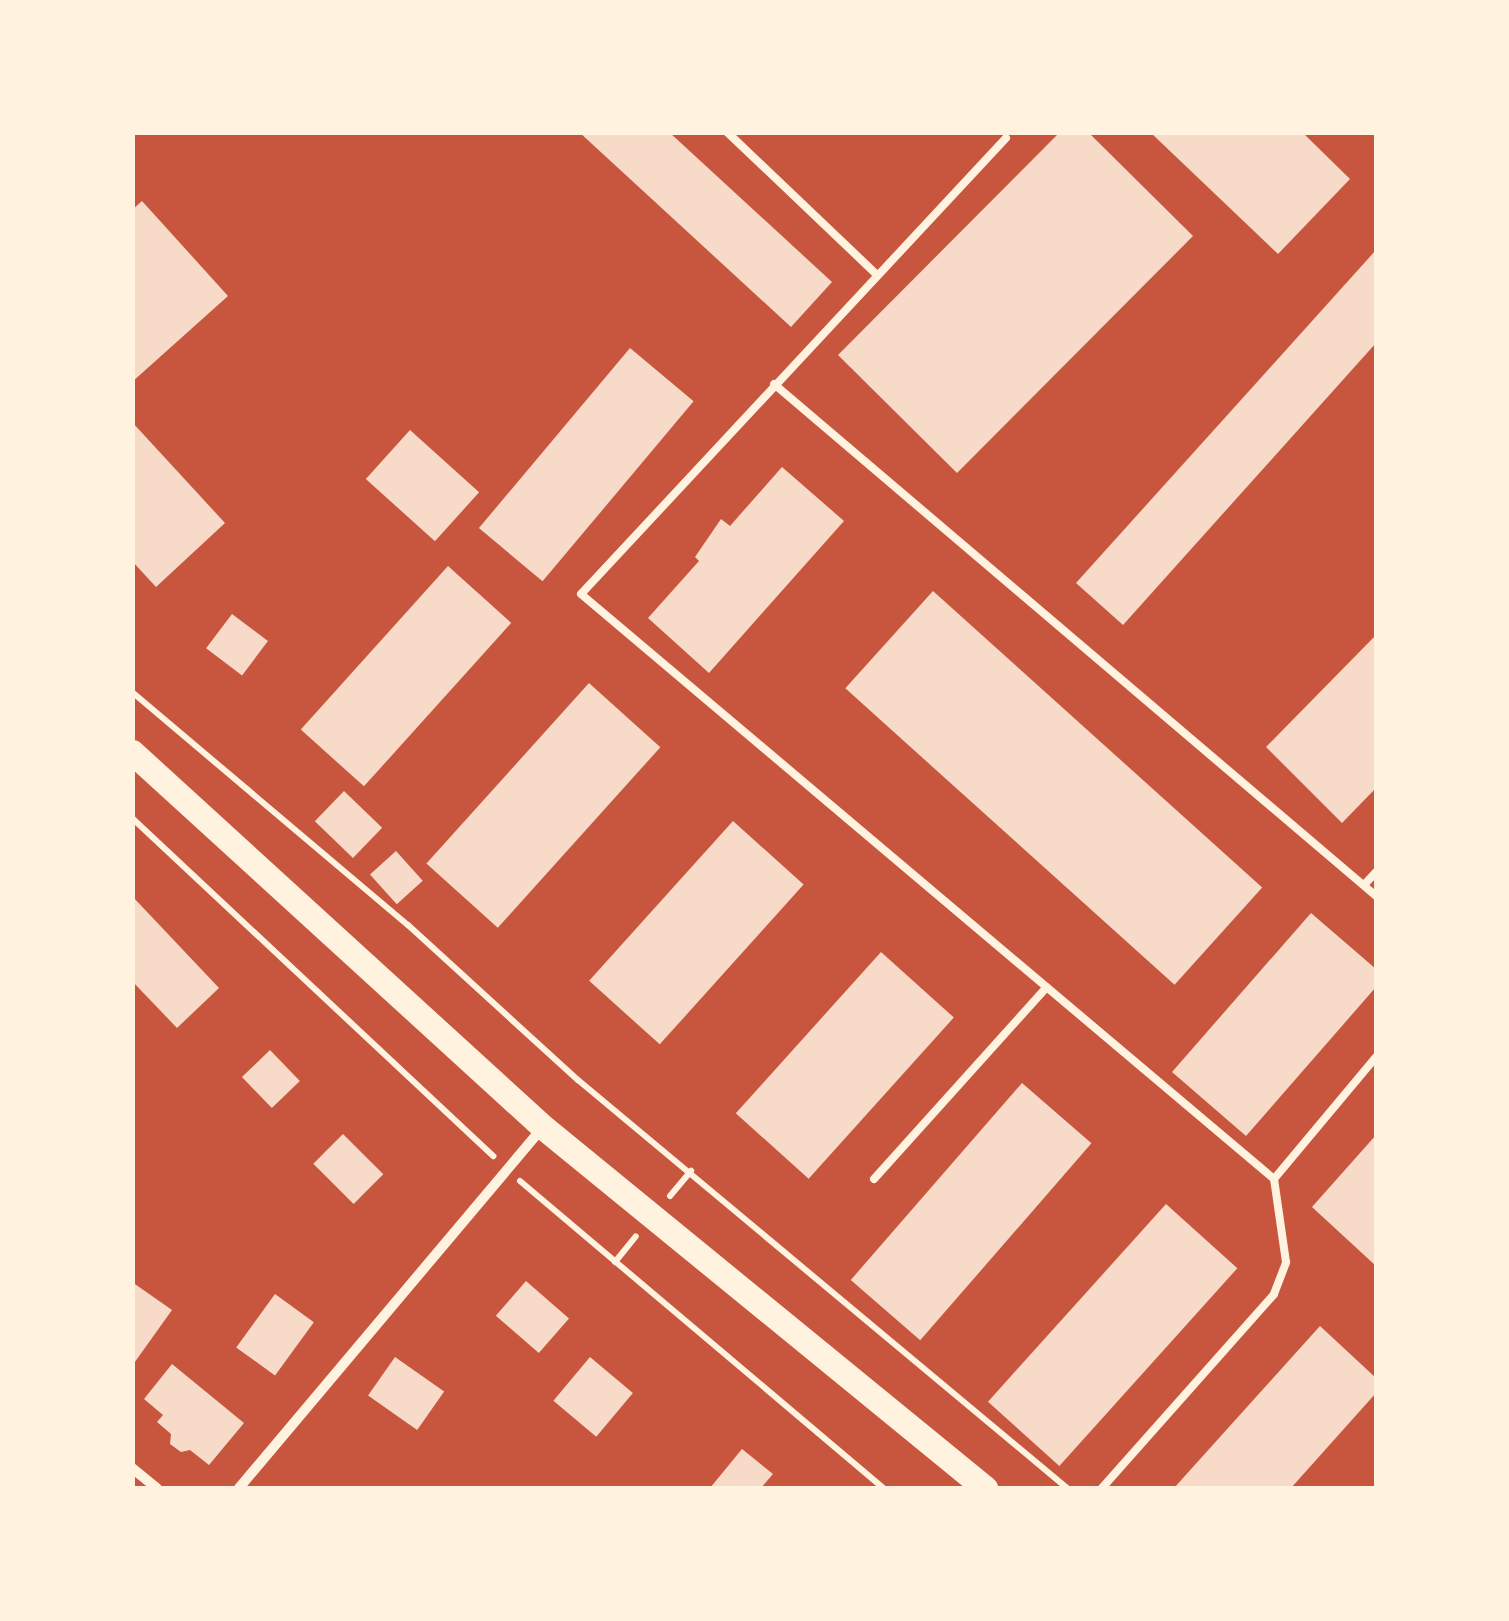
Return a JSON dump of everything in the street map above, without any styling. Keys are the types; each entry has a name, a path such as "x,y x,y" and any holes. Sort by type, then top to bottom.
{"main road":[{"path":"132,752 543,1126 986,1488"}],"street":[{"path":"239,1488 543,1126"},
{"path":"132,1468 157,1488"}],"lane":[{"path":"727,132 876,274"},
{"path":"1006,138 581,594 1274,1179 1286,1262 1274,1294 1102,1488"},
{"path":"774,384 1376,896"},
{"path":"1364,885 1376,872"},
{"path":"874,1179 1046,987"},
{"path":"1274,1179 1376,1057"}],"path":[{"path":"132,692 408,925 578,1080 1067,1488"}],"building":[{"path":"579,132 669,132 832,282 791,327"},
{"path":"1060,132 1088,132 1193,236 957,473 838,355"},
{"path":"1150,132 1302,132 1350,179 1278,254"},
{"path":"142,201 228,296 132,382 132,210"},
{"path":"1376,250 1376,343 1123,625 1076,583"},
{"path":"630,348 694,401 543,581 479,528"},
{"path":"132,422 225,523 156,587 132,561"},
{"path":"410,430 479,492 435,541 366,479"},
{"path":"782,467 844,521 709,673 648,618 699,561 695,557 721,519 730,526"},
{"path":"448,566 511,623 364,786 301,729"},
{"path":"933,591 1262,887 1175,985 845,688"},
{"path":"232,614 268,641 242,675 206,648"},
{"path":"1376,635 1376,788 1342,823 1266,747"},
{"path":"589,683 660,747 498,928 426,864"},
{"path":"344,791 382,828 353,858 315,821"},
{"path":"733,821 804,885 660,1044 589,981"},
{"path":"396,851 423,881 397,904 370,874"},
{"path":"132,896 219,988 177,1028 132,981"},
{"path":"1311,913 1376,969 1376,987 1246,1136 1172,1072"},
{"path":"881,952 954,1018 809,1179 736,1113"},
{"path":"270,1050 300,1081 272,1108 242,1077"},
{"path":"1022,1083 1091,1143 920,1340 851,1280"},
{"path":"343,1134 383,1174 354,1204 313,1164"},
{"path":"1376,1135 1376,1266 1312,1207"},
{"path":"1166,1204 1237,1268 1059,1466 988,1402"},
{"path":"526,1281 569,1318 539,1353 496,1316"},
{"path":"132,1282 172,1310 132,1366"},
{"path":"275,1294 314,1322 275,1376 236,1347"},
{"path":"1320,1326 1376,1378 1376,1393 1291,1488 1174,1488"},
{"path":"395,1357 444,1391 417,1430 368,1396"},
{"path":"590,1357 633,1393 596,1437 553,1401"},
{"path":"172,1364 244,1423 209,1465 190,1450 181,1452 170,1444 171,1434 157,1422 163,1415 144,1399"},
{"path":"742,1449 773,1474 761,1488 710,1488"}]}
